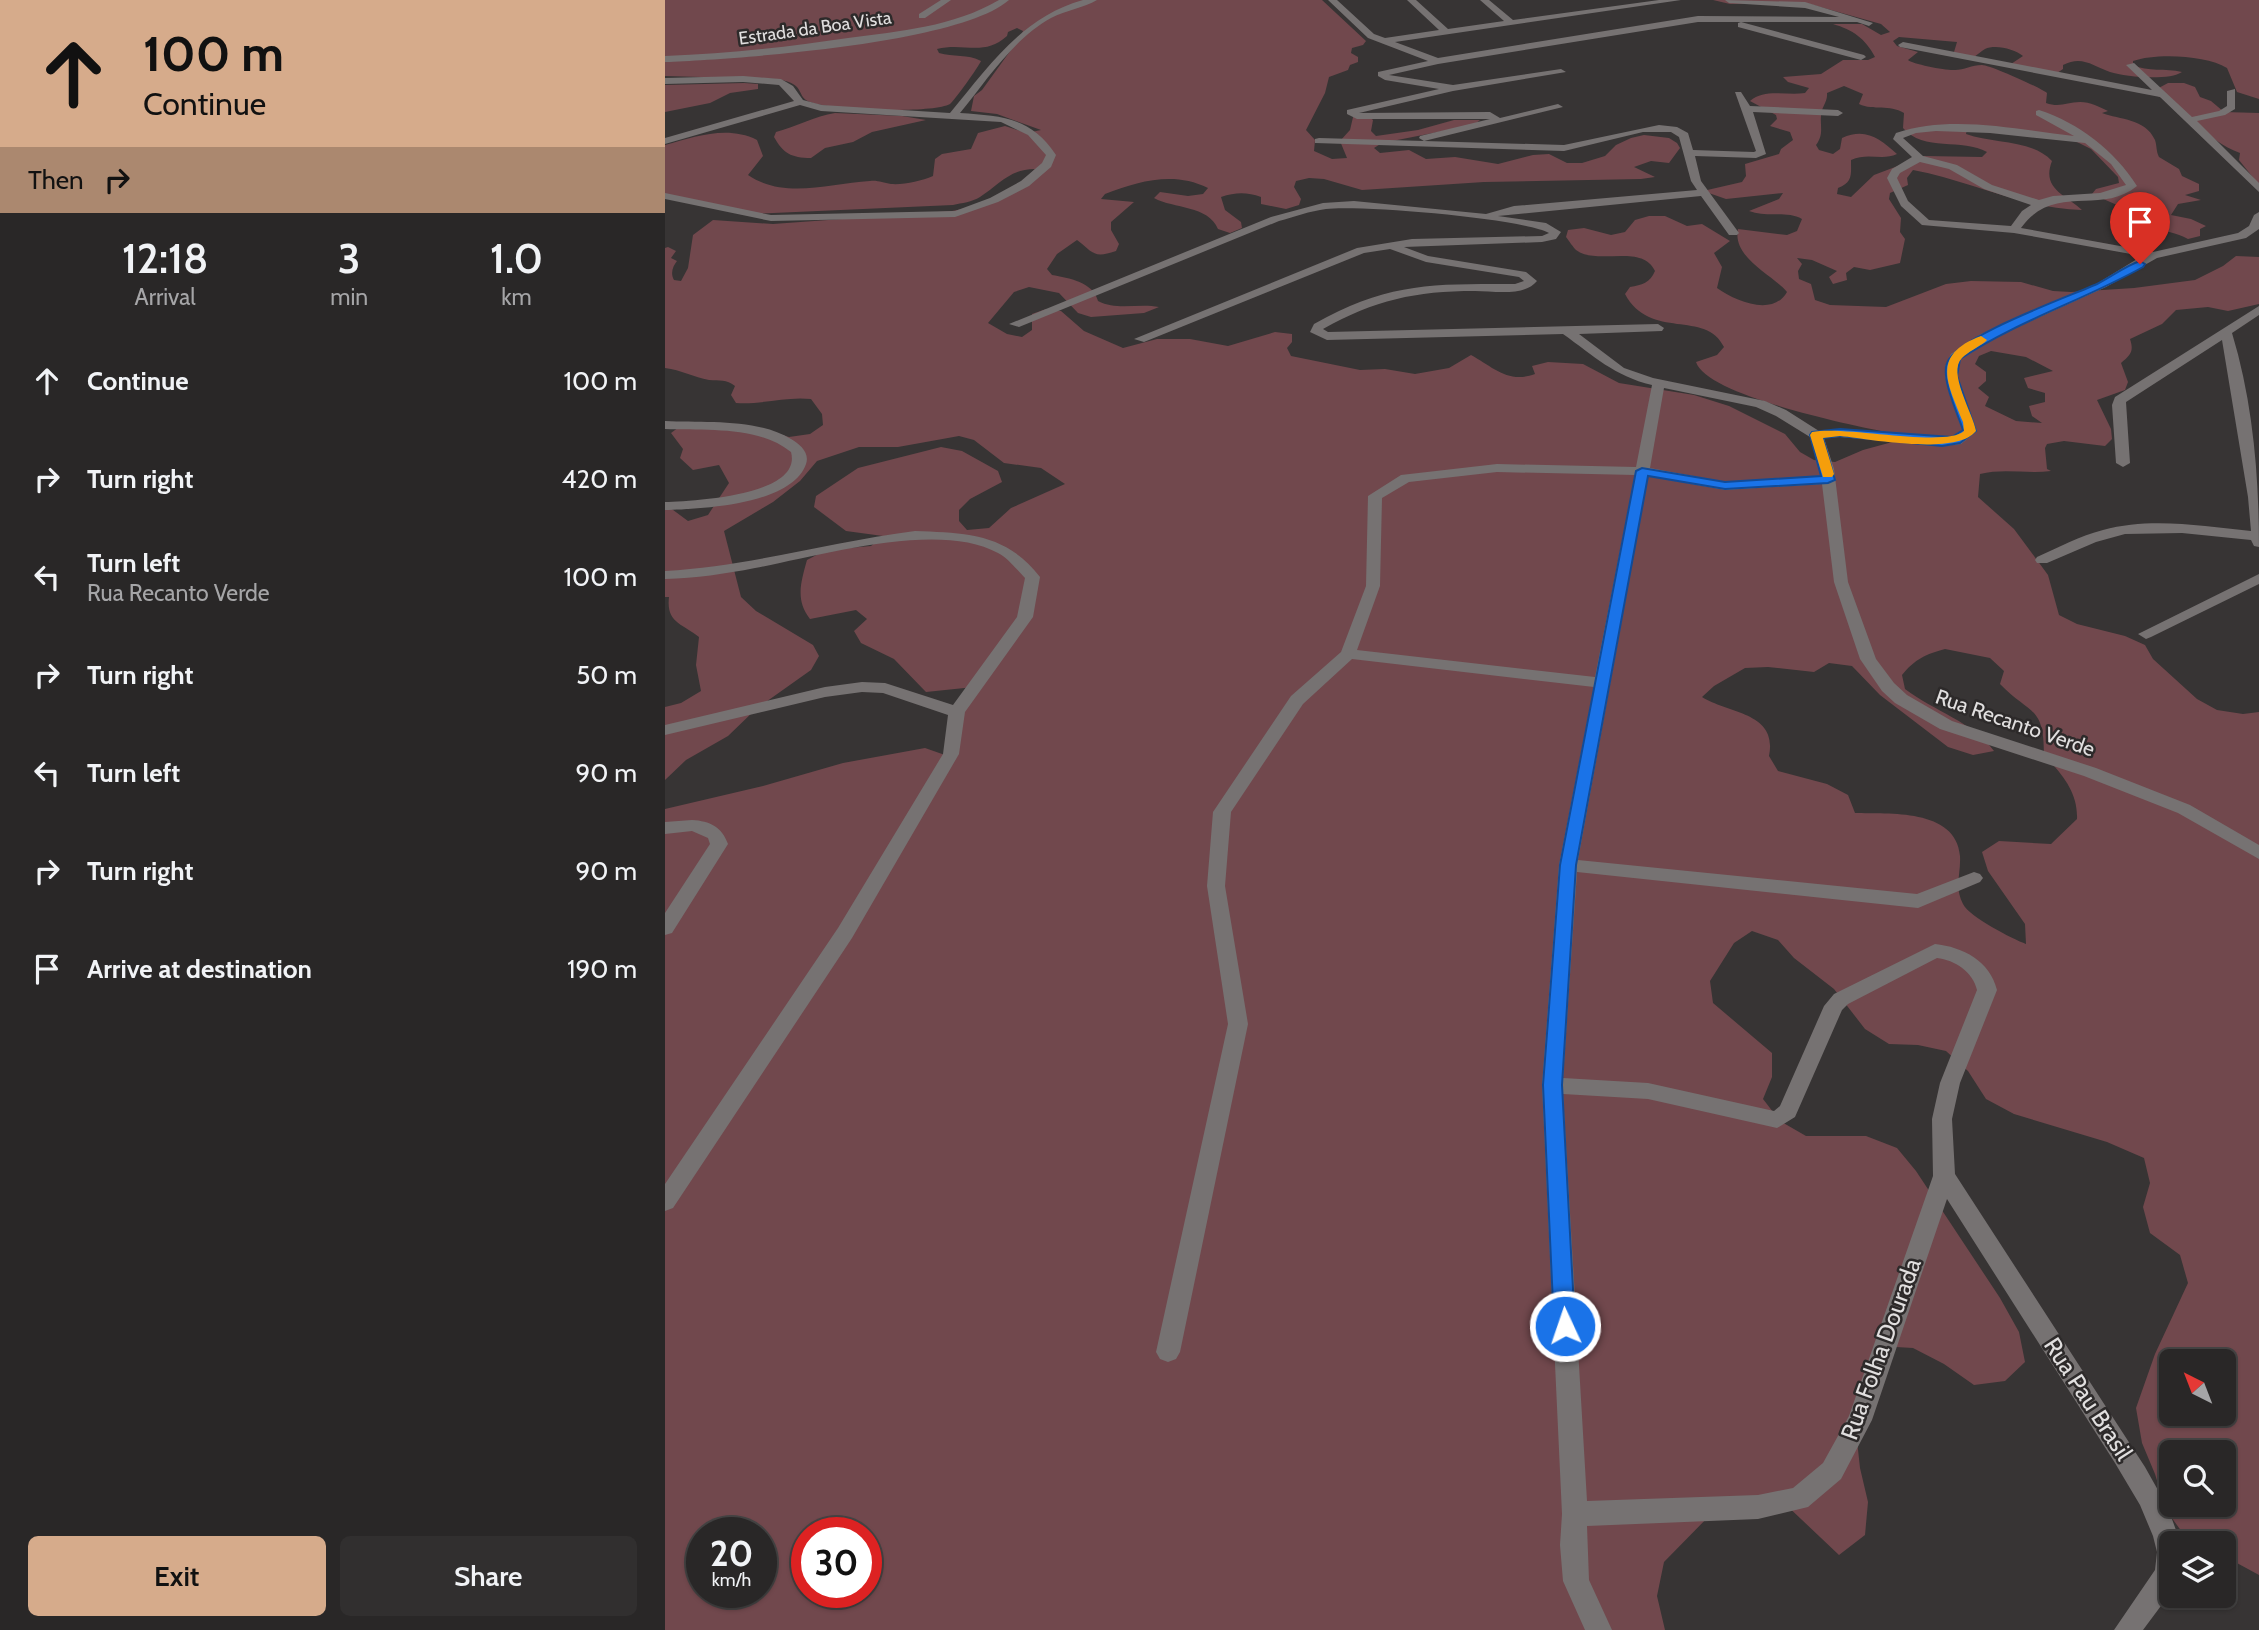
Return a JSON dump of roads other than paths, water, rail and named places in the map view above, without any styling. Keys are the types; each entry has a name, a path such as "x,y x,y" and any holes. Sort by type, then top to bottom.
{"street":[{"path":"922,16 947,0"},
{"name":"Estrada da Boa Vista","path":"665,59 769,51 918,30 978,15 1005,0"},
{"path":"953,117 1025,29 1062,8 1093,0"},
{"path":"1332,0 1365,32 1438,61"},
{"path":"1411,0 1445,31"},
{"path":"1487,0 1510,22"},
{"path":"1383,41 1677,0"},
{"path":"1729,0 1805,5 1869,23"},
{"path":"1453,88 1381,74 1438,61 1714,18 1856,20"},
{"path":"1714,18 1861,57"},
{"path":"1903,45 2159,94"},
{"path":"2131,65 2159,94 2233,160 2259,189"},
{"path":"1492,123 1495,118 1490,115 1357,116 1351,114 1351,110 1453,88 1562,72"},
{"path":"665,81 743,79 781,82 790,88 800,102"},
{"path":"2190,120 2222,113 2232,107 2232,91"},
{"path":"1688,153 1761,154 1762,148 1747,109 1738,94"},
{"path":"665,141 800,102 843,110 1003,120 1021,125 1041,139 1051,155 1050,161 1041,171 1001,197 985,206 954,214 771,218 665,196"},
{"path":"1404,144 1558,107"},
{"path":"1747,109 1838,113"},
{"path":"2039,113 2087,140 2112,160 2132,186 2117,192 2036,203 1988,187 1953,167 1919,158 1898,139 1900,135 1913,129 1976,129 2087,140"},
{"path":"1319,141 1564,148 1662,128 1681,132 1702,193 1733,233"},
{"path":"1919,158 1896,170 1892,178 1896,191 1919,219 1945,227 2014,230 2153,255"},
{"path":"2233,160 2252,165"},
{"path":"1484,217 1514,209 1702,193"},
{"path":"2014,230 2023,214 2036,203"},
{"path":"1014,324 1300,211 1354,204 1542,225 1555,232 1552,237 1542,239 1391,245 1361,250 1140,339"},
{"path":"1568,332 1620,371 1659,383 1760,404 1781,413 1816,435 1840,433 1942,442 1964,437 1970,431 1951,376 1955,357 1985,337 2102,285 2153,255 2242,236 2254,228 2259,215"},
{"path":"1391,245 1426,259 1522,275 1531,281 1515,288 1420,290 1391,295 1334,318 1316,329 1316,332 1327,336 1658,328"},
{"path":"2123,463 2120,400 2259,310"},
{"path":"2042,560 2104,533 2138,528 2258,540 2255,497 2227,333"},
{"path":"2203,347 2233,357"},
{"path":"1599,1630 1576,1581 1573,1545 1575,1514 1552,1085 1568,865 1659,383"},
{"path":"665,425 754,432 779,439 796,449 799,454 799,464 790,477 765,491 730,502 665,506"},
{"name":"Rua Recanto Verde","path":"1816,435 1828,480 1841,582 1868,659 1888,687 1901,699 1946,725 2090,772 2184,809 2259,853"},
{"path":"1168,1352 1238,1024 1216,886 1222,812 1297,700 1348,654 1374,586 1375,496 1406,478 1497,468 1642,471 1725,486 1828,480"},
{"path":"665,575 714,572 885,539 943,534 965,537 1008,550 1019,559 1033,578 1025,617 957,712 951,754 852,921 665,1202"},
{"path":"2146,634 2259,578"},
{"path":"1348,654 1602,683"},
{"path":"665,730 825,692 862,687 885,688 957,712"},
{"path":"665,828 691,825 702,827 716,835 719,844 665,928"},
{"path":"1568,865 1918,901 1973,878"},
{"name":"Rua Folha Dourada","path":"1552,1085 1649,1091 1777,1120 1788,1111 1828,1017 1841,999 1935,951 1951,954 1979,971 1987,982 1987,990 1950,1083 1942,1119 1944,1176 1860,1420 1832,1471 1799,1499 1758,1507 1575,1514"},
{"name":"Rua Pau Brasil","path":"1944,1176 2134,1471 2163,1529 2170,1552 2169,1564 2164,1578 2127,1630"}]}
